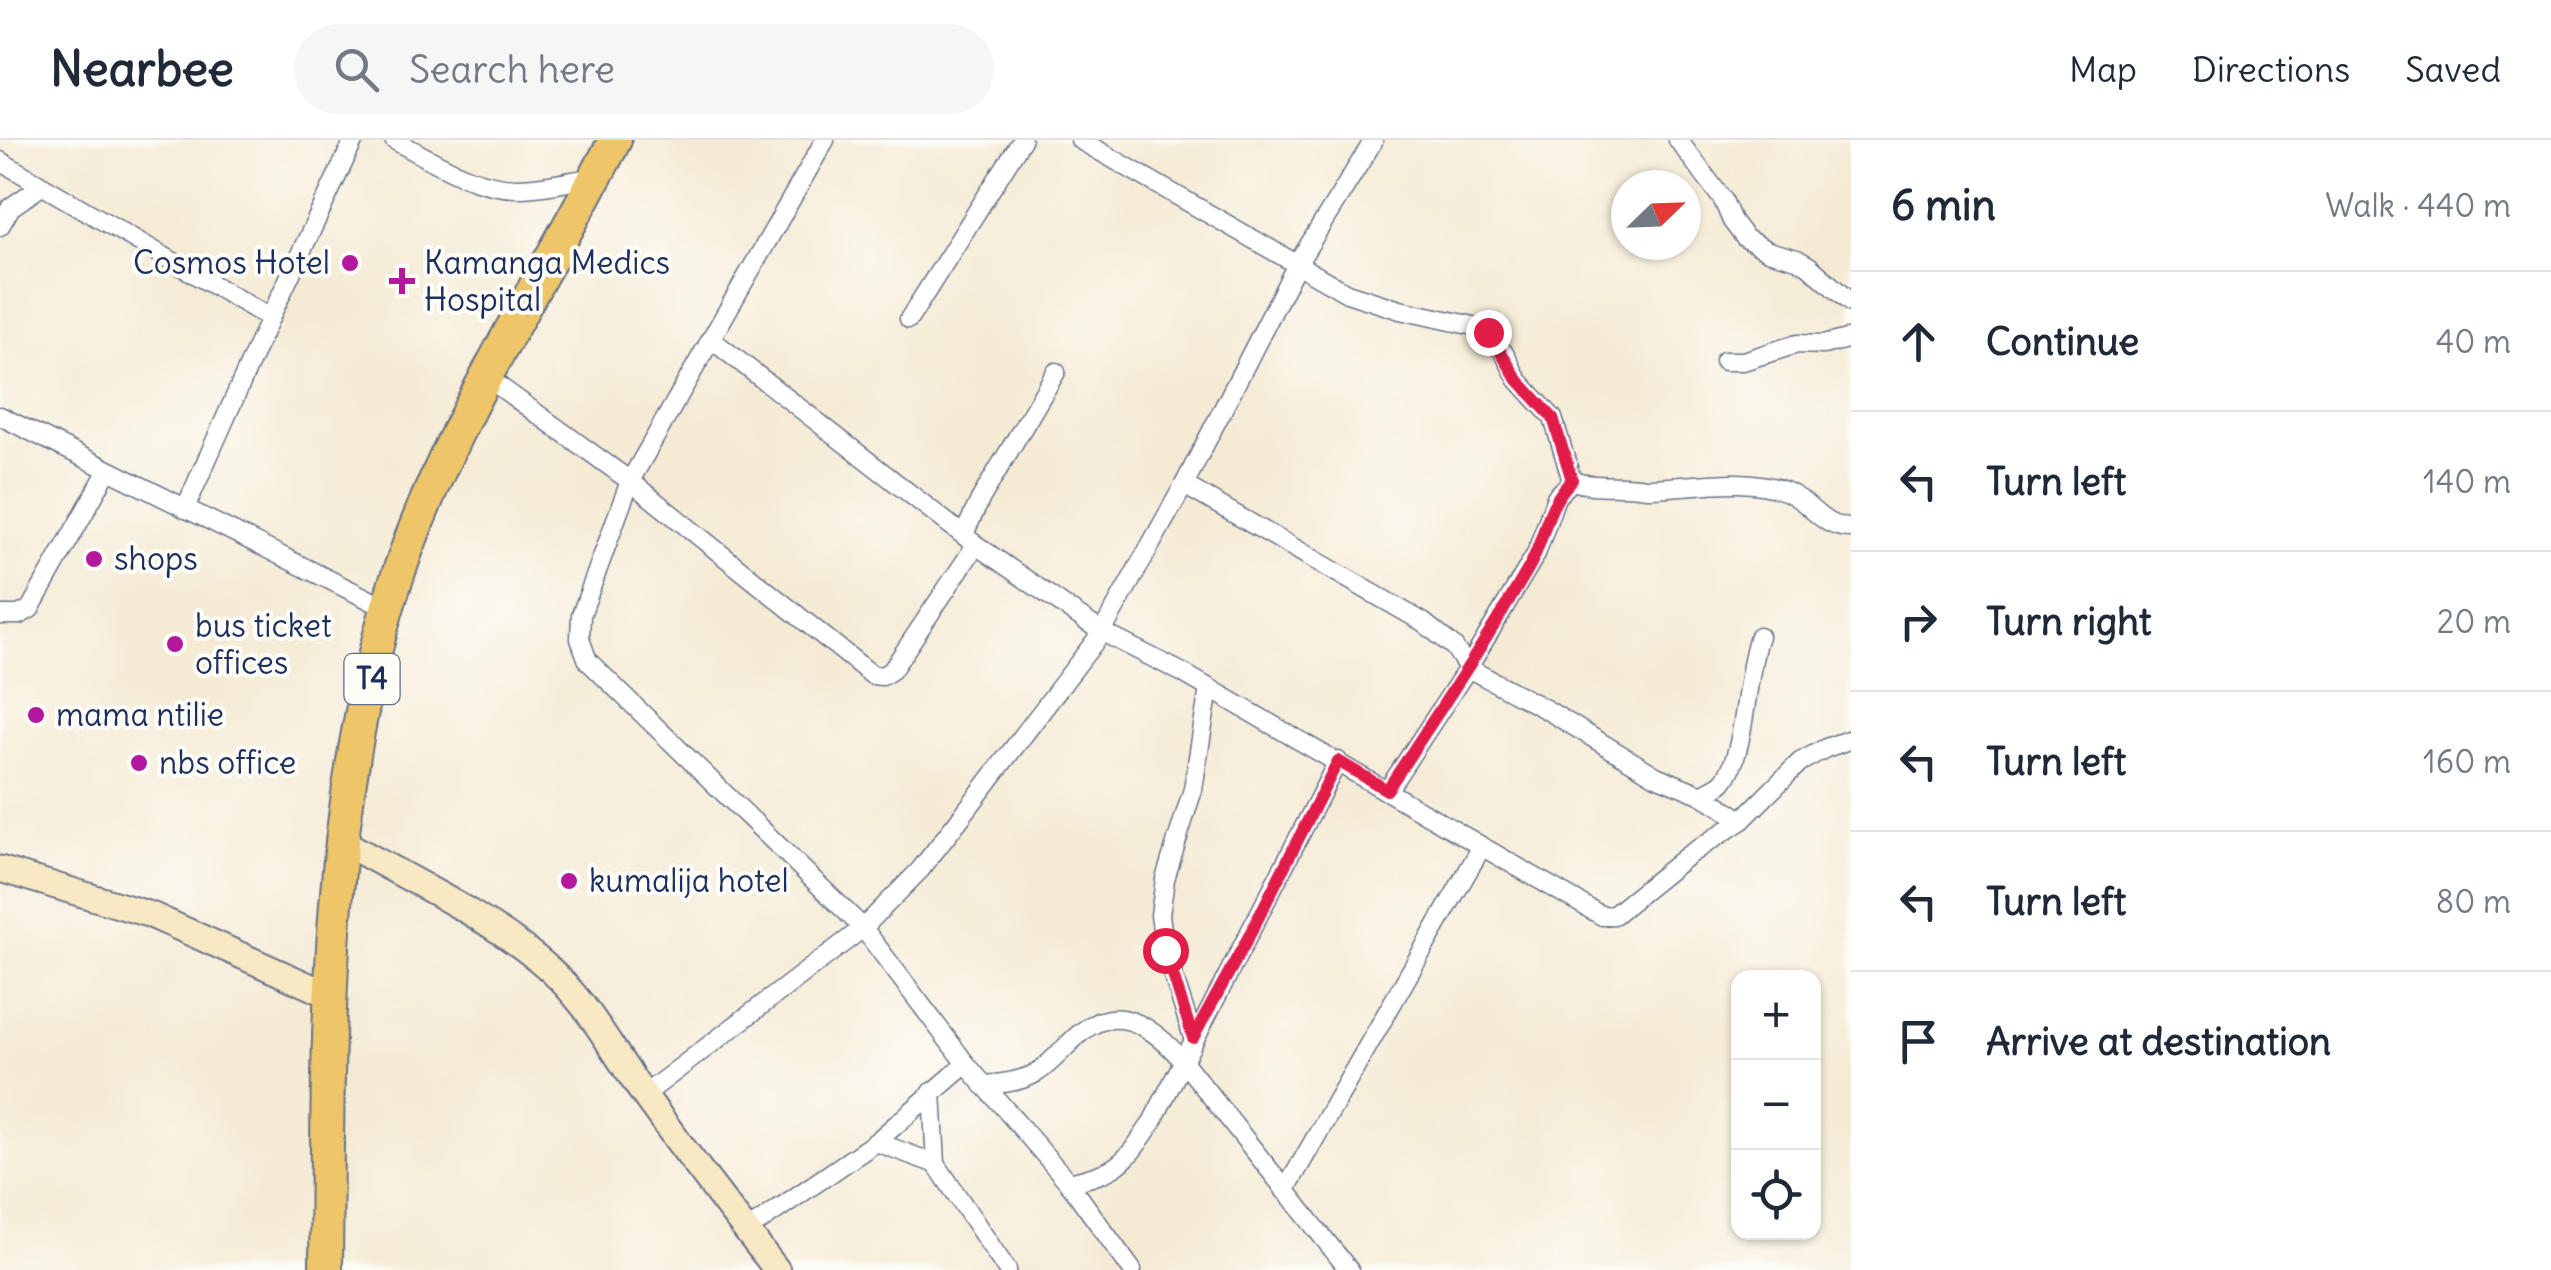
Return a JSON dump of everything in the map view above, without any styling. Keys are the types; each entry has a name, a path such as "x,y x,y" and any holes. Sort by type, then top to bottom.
{"highway":[{"name":"T4","path":"326,1270 329,995 342,842 350,774 388,609 435,480 485,376 615,140"}],"street":[{"path":"185,509 354,140"},
{"path":"394,140 458,173 489,184 518,188 596,177"},
{"path":"825,140 630,481 581,615 580,639 588,661 863,928 966,1064 1070,1184 1132,1270"},
{"path":"909,319 1022,140"},
{"path":"1080,140 1358,298 1483,328 1518,380 1553,418 1572,480"},
{"path":"644,1095 863,928 920,870 1102,632 1184,485 1296,266 1374,140"},
{"path":"1678,140 1746,238 1768,252 1809,266 1851,303"},
{"path":"0,161 270,318"},
{"path":"0,226 11,207 40,187"},
{"path":"1724,360 1743,361 1797,344 1851,338"},
{"path":"712,340 970,540 1102,632 1338,761 1602,916 1614,914 1686,856 1742,820 1800,762 1851,739"},
{"path":"485,376 630,481 872,675 882,676 892,670 970,540 981,498 1056,372"},
{"path":"0,416 388,609"},
{"path":"0,614 19,615 30,609 108,472"},
{"path":"1572,480 1586,485 1628,484 1646,488 1754,483 1804,502 1827,524 1851,528"},
{"path":"1387,790 1468,668 1536,554 1556,497 1572,480"},
{"path":"1184,485 1423,622 1454,647 1468,668 1519,693 1656,776 1702,795 1742,820"},
{"path":"1702,795 1723,782 1740,746 1747,681 1759,636"},
{"path":"1193,1038 1160,924 1164,878 1193,788 1209,688"},
{"path":"1070,1184 1104,1174 1128,1158 1151,1124 1338,761"},
{"path":"342,842 494,928 540,961 604,1032 644,1095 777,1270"},
{"path":"1285,1191 1482,848"},
{"path":"0,868 151,914 329,995"},
{"path":"983,1085 1004,1084 1035,1074 1081,1032 1104,1020 1133,1021 1149,1029 1163,1037 1348,1270"},
{"path":"746,1230 876,1142 966,1064"},
{"path":"932,1092 936,1164 1006,1270"},
{"path":"876,1142 936,1164"}],"place":[{"name":"Cosmos Hotel","path":"350,263"},
{"name":"Kamanga Medics Hospital","path":"402,281"},
{"name":"shops","path":"94,559"},
{"name":"bus ticket offices","path":"175,644"},
{"name":"mama ntilie","path":"36,715"},
{"name":"nbs office","path":"139,763"},
{"name":"kumalija hotel","path":"569,881"}],"route":[{"path":"1165,950 1193,1038 1338,761 1387,790 1478,653 1536,554 1556,497 1572,480 1553,418 1518,380 1488,332"}]}
